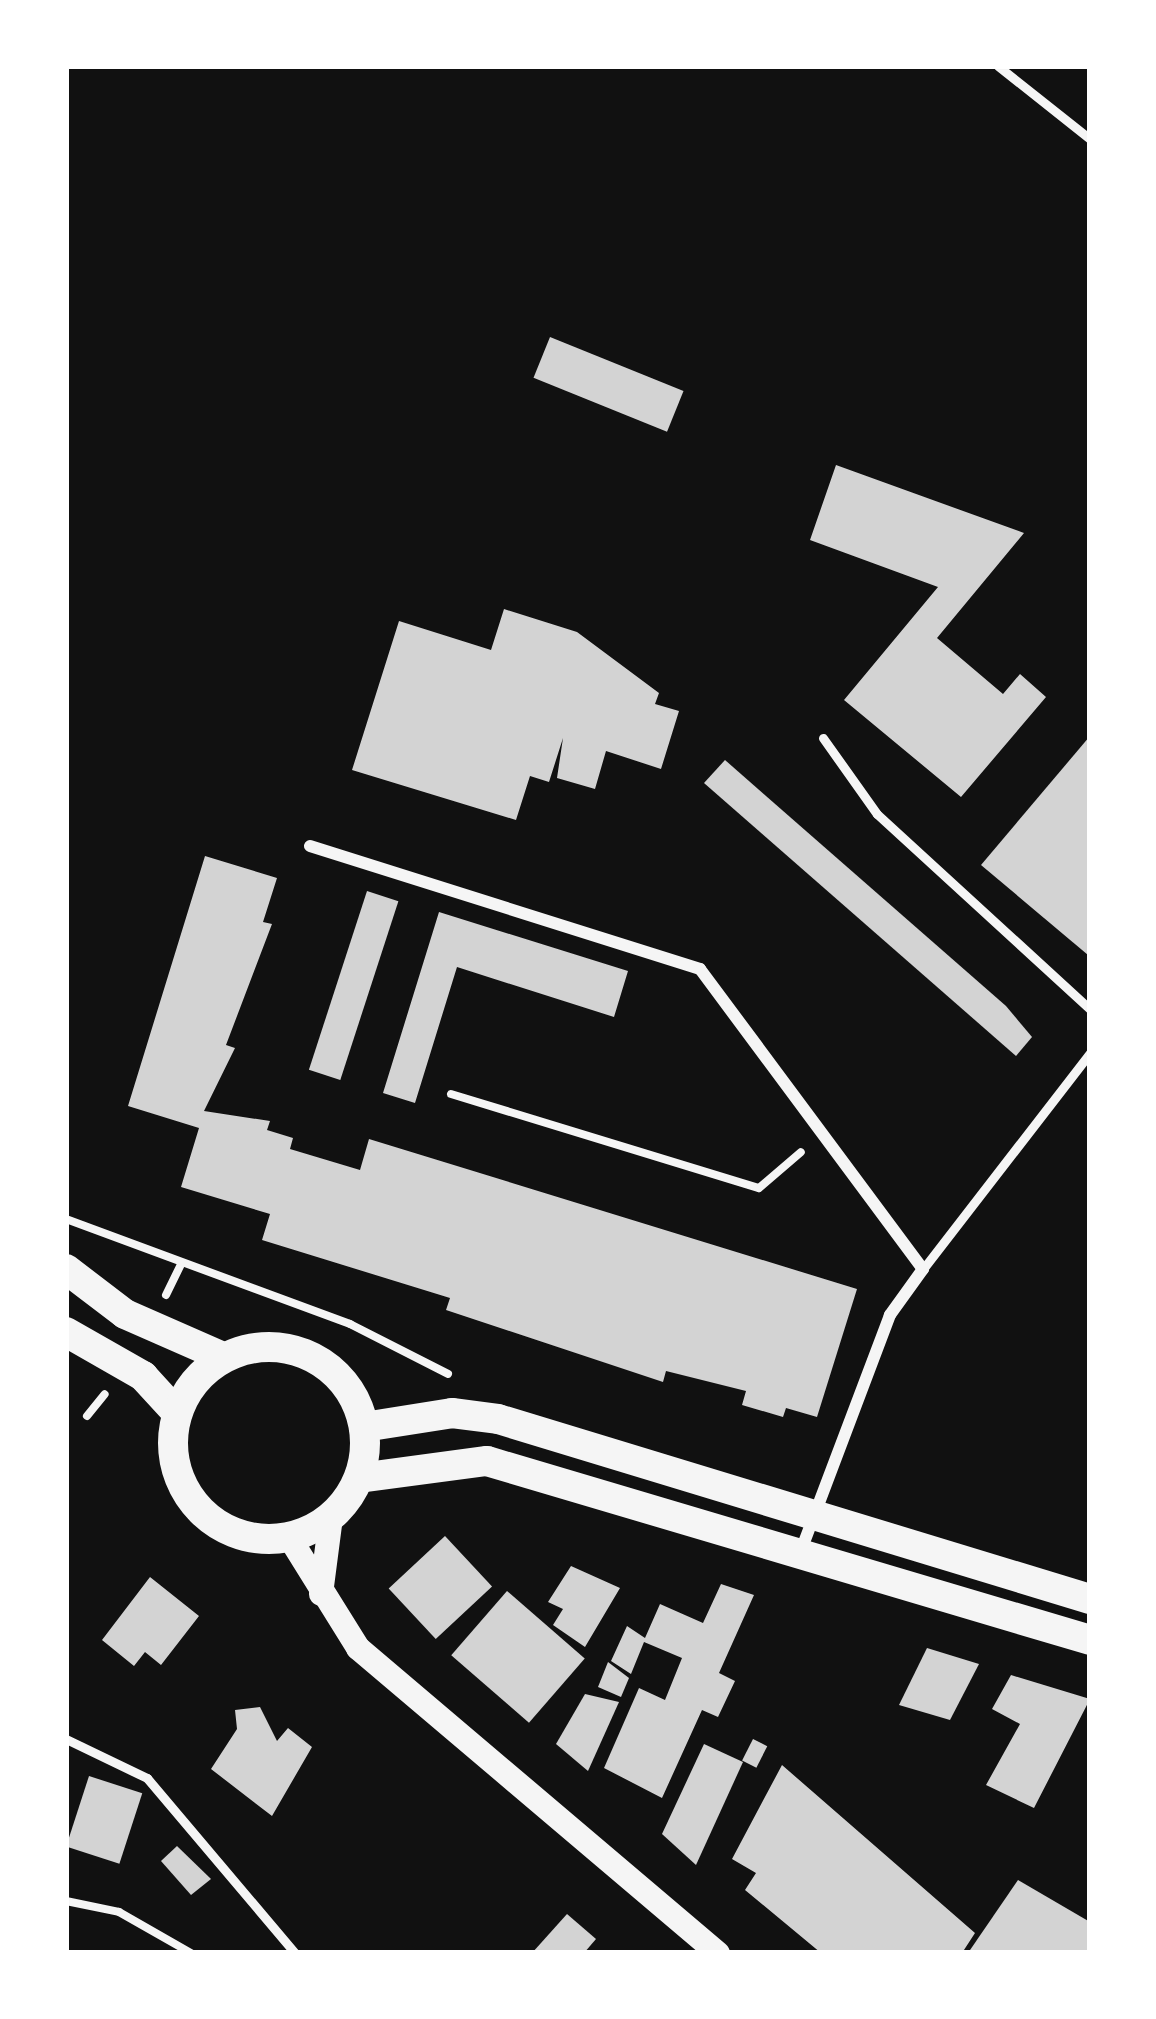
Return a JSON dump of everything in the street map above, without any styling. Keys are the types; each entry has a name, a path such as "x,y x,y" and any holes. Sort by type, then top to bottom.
{"main road":[{"path":"66,1269 125,1314 224,1357 303,1353 332,1370 364,1427 358,1478 331,1516 289,1537 258,1539 202,1513 174,1461 176,1412 224,1357"},
{"path":"66,1333 143,1376 176,1412"},
{"path":"364,1427 488,1418 1090,1599"},
{"path":"358,1478 487,1461 1090,1640"},
{"path":"321,1594 331,1516"},
{"path":"289,1537 358,1648 718,1953"}],"street":[{"path":"310,846 700,969 923,1269 890,1315 801,1551"}],"lane":[{"path":"998,66 1090,139"},
{"path":"823,738 877,814 1090,1009"},
{"path":"923,1269 1090,1053"},
{"path":"66,1739 147,1778 295,1953"}],"path":[{"path":"451,1094 759,1187 823,1134"},
{"path":"66,1219 350,1324 469,1385 488,1418"},
{"path":"66,1901 119,1912 191,1953"}],"building":[{"path":"550,337 684,391 667,432 534,378"},
{"path":"836,465 1024,533 937,638 1003,694 1020,674 1046,697 961,797 844,700 938,587 810,540"},
{"path":"504,609 577,632 659,693 655,704 679,711 661,769 606,751 595,789 557,778 563,738 549,782 530,776 516,820 352,770 399,621 491,650"},
{"path":"1090,736 1090,952 1088,955 981,865"},
{"path":"725,760 1006,1006 1032,1037 1016,1056 704,783"},
{"path":"205,856 277,878 263,922 272,924 226,1045 235,1048 204,1111 270,1121 267,1130 293,1138 290,1149 360,1170 369,1139 857,1289 817,1417 786,1408 783,1417 742,1405 746,1391 666,1371 663,1382 446,1310 450,1298 262,1240 270,1214 181,1187 199,1128 128,1106"},
{"path":"367,891 398,901 340,1080 309,1070"},
{"path":"439,912 628,971 614,1017 457,967 415,1103 383,1093"},
{"path":"445,1536 492,1586 436,1639 389,1589"},
{"path":"571,1566 620,1588 585,1647 553,1625 563,1609 548,1602"},
{"path":"150,1577 199,1616 161,1665 145,1652 134,1666 102,1640"},
{"path":"721,1584 754,1595 719,1673 735,1681 718,1717 702,1710 662,1798 604,1768 639,1688 665,1700 682,1658 644,1642 631,1674 611,1661 627,1626 645,1638 660,1604 703,1623"},
{"path":"507,1591 585,1659 529,1723 451,1655"},
{"path":"927,1648 979,1664 950,1720 899,1705"},
{"path":"608,1662 629,1678 621,1697 598,1687"},
{"path":"1011,1675 1090,1699 1034,1808 986,1785 1020,1724 992,1709"},
{"path":"585,1694 619,1702 588,1771 556,1744"},
{"path":"260,1707 277,1741 288,1728 312,1747 272,1816 211,1769 237,1729 235,1710"},
{"path":"753,1739 767,1746 756,1768 742,1760"},
{"path":"704,1744 743,1762 696,1865 662,1834"},
{"path":"782,1765 975,1933 962,1953 821,1953 745,1890 756,1873 732,1859"},
{"path":"89,1776 142,1793 119,1864 66,1846"},
{"path":"177,1846 211,1879 191,1895 161,1861"},
{"path":"1018,1880 1090,1922 1090,1953 968,1953"},
{"path":"567,1914 596,1939 584,1953 532,1953"}]}
